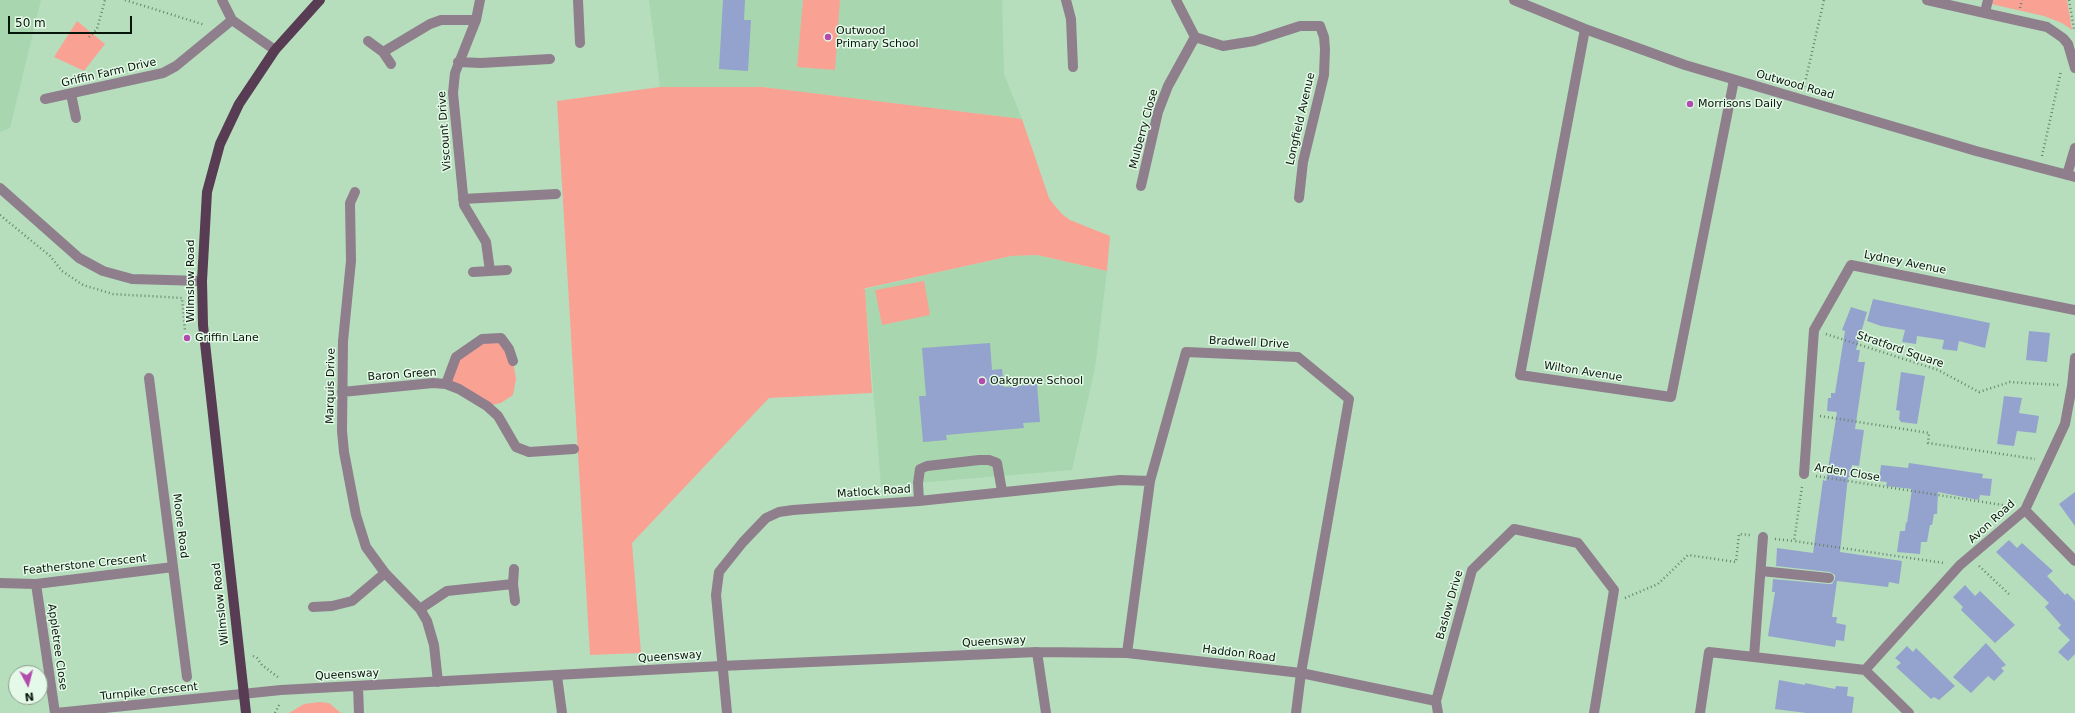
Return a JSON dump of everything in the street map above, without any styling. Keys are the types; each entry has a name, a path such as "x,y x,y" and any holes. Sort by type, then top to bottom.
{"main road":[{"name":"Wilmslow Road","path":"246,713 203,325 202,281 207,192 214,160 236,110 275,50 320,0"}],"street":[{"path":"222,0 232,20 275,50"},
{"name":"Viscount Drive","path":"480,0 476,20 458,62 455,73 453,93 463,199 469,214 486,242 490,271"},
{"path":"578,0 580,43"},
{"path":"1066,0 1071,19 1073,67"},
{"path":"1176,0 1195,37"},
{"name":"Outwood Road","path":"1514,0 1534,4 1585,29 1685,65 2071,176"},
{"path":"1927,0 2047,27 2064,38 2068,44 2075,68"},
{"path":"1985,12 1988,0"},
{"name":"Griffin Farm Drive","path":"45,99 163,73 176,66 232,20"},
{"path":"383,52 430,24 441,20 476,20"},
{"name":"Longfield Avenue","path":"1195,37 1208,43 1223,46 1237,45 1300,26 1320,26 1324,38 1325,48 1324,75 1303,162 1299,198"},
{"name":"Wilton Avenue","path":"1585,29 1520,375 1671,397 1734,80"},
{"name":"Mulberry Close","path":"1141,186 1158,112 1168,86 1195,37"},
{"path":"368,41 383,52 391,64"},
{"path":"458,62 481,63 550,59"},
{"path":"71,94 76,118"},
{"path":"2071,176 2075,148"},
{"path":"0,188 79,258 103,271 132,279 202,281"},
{"name":"Marquis Drive","path":"355,192 350,203 350,261 344,325 342,392 344,452 356,515 366,547 385,574 420,609 427,622 434,645 438,682"},
{"path":"463,199 556,194"},
{"name":"Lydney Avenue","path":"1804,474 1814,330 1852,265 2075,310"},
{"path":"473,272 507,270"},
{"path":"446,384 456,357 482,339 501,338 509,349 513,361"},
{"name":"Bradwell Drive","path":"1127,653 1150,481 1186,352 1298,357 1349,399 1301,673"},
{"name":"Avon Road","path":"1865,670 1960,565 2025,510 2065,424 2072,386 2075,358"},
{"name":"Moore Road","path":"149,378 187,677"},
{"name":"Baron Green","path":"342,392 433,383 446,384 459,389 487,406 498,416 511,442 516,447 529,452 574,449"},
{"path":"919,501 918,484 920,469 927,466 989,460 997,463 1001,476 1002,491"},
{"name":"Matlock Road","path":"727,713 721,666 716,595 719,572 743,542 766,518 779,512 793,510 919,501 1002,491 1120,480 1150,481"},
{"path":"2025,510 2075,561"},
{"name":"Baslow Drive","path":"1438,713 1436,701 1472,570 1514,529 1578,543 1614,590 1594,713"},
{"path":"1754,657 1764,537"},
{"name":"Featherstone Crescent","path":"0,583 36,584 173,567"},
{"path":"514,569 513,584 515,601"},
{"path":"1761,570 1829,578"},
{"path":"313,607 332,606 352,601 385,574"},
{"name":"Appletree Close","path":"36,584 56,713"},
{"path":"420,609 447,591 513,584"},
{"name":"Haddon Road","path":"1037,652 1127,653 1301,673 1436,701"},
{"name":"Queensway","path":"243,694 281,690 721,666 1037,652 1046,713"},
{"path":"1700,713 1708,652 1865,670 1909,713"},
{"path":"1296,713 1301,673"},
{"path":"557,676 562,713"},
{"path":"358,686 359,713"},
{"name":"Turnpike Crescent","path":"56,713 243,694"}],"path":[{"path":"89,37 97,29 105,0"},
{"path":"125,0 207,26 214,35"},
{"path":"1801,99 1824,0"},
{"path":"2068,44 2075,34 2069,0"},
{"path":"2039,168 2062,67"},
{"name":"Stratford Square","path":"1814,330 1938,370 1979,392 2010,382 2072,386"},
{"path":"1808,414 1929,433 1928,442 2048,461"},
{"name":"Arden Close","path":"1794,541 1804,474 2025,510"},
{"path":"1612,604 1658,584 1688,555 1736,562 1739,534 1960,565"},
{"path":"1970,558 2009,594"},
{"path":"238,648 257,658 262,666 276,674 280,680"},
{"path":"275,713 279,708 281,698"}],"shaded area":[{"path":"0,0 41,0 10,128 0,132"},
{"name":"Outwood Primary School","path":"649,0 1002,0 1004,74 1022,119 763,87 660,87"},
{"path":"803,0 840,0 835,70 797,67"},
{"path":"1992,0 2067,0 2072,30 2062,23 2044,16 1991,4"},
{"path":"77,21 105,44 84,71 54,57"},
{"path":"660,87 763,87 1022,119 1049,198 1055,206 1070,220 1110,236 1107,271 1037,255 1011,256 862,289 865,289 872,393 769,398 632,543 641,653 590,655 557,101"},
{"name":"Oakgrove School","path":"1037,255 1107,271 1095,368 1072,470 881,486 865,289 1011,256"},
{"path":"924,281 930,315 882,325 875,290"},
{"path":"501,338 513,361 516,379 513,395 501,403 487,406 446,384 465,350"},
{"path":"319,702 329,703 341,713 289,713 304,704"}],"building":[{"path":"723,0 745,0 744,20 751,20 748,71 719,69"},
{"path":"1873,299 1990,323 1985,348 1959,341 1957,351 1942,349 1944,340 1917,336 1916,344 1902,342 1905,330 1881,326 1867,321"},
{"path":"1851,307 1867,312 1856,350 1860,350 1858,362 1865,362 1855,429 1864,430 1859,466 1852,465 1850,477 1848,477 1840,552 1902,561 1899,584 1889,582 1888,587 1837,581 1832,617 1837,617 1836,623 1846,625 1844,641 1836,640 1835,647 1768,636 1775,592 1772,592 1773,579 1832,584 1835,579 1835,575 1830,572 1776,566 1777,548 1813,553 1823,480 1826,481 1837,412 1827,411 1828,398 1831,398 1831,393 1835,393 1845,331 1842,330"},
{"path":"2029,331 2050,333 2047,362 2026,360"},
{"path":"990,343 992,370 1002,369 1004,387 1037,384 1040,422 1023,423 1024,428 946,435 947,440 923,442 919,396 926,396 922,348"},
{"path":"1901,372 1925,376 1917,424 1901,422 1899,419 1900,411 1896,410"},
{"path":"2004,396 2022,398 2019,413 2039,416 2036,433 2017,431 2014,446 1997,444"},
{"path":"1909,463 1983,474 1982,478 1992,479 1990,496 1980,495 1979,500 1938,492 1937,514 1934,514 1932,525 1930,525 1927,542 1921,542 1920,554 1897,552 1900,531 1905,531 1906,522 1907,523 1912,489 1886,486 1887,482 1879,481 1881,465 1908,468"},
{"path":"2075,492 2075,526 2059,504"},
{"path":"2009,540 2017,548 2022,543 2053,571 2047,576 2065,595 2067,593 2075,601 2075,654 2068,661 2058,652 2070,640 2058,628 2061,625 2045,607 2049,603 1996,552"},
{"path":"1965,585 1975,596 1980,591 2015,625 1995,643 1961,610 1963,607 1953,597"},
{"path":"1986,643 2006,665 2001,668 2004,671 1994,681 1988,676 1971,693 1953,677"},
{"path":"1907,646 1913,652 1916,648 1955,686 1939,700 1934,697 1931,699 1896,667 1901,663 1895,658"},
{"path":"1779,680 1835,689 1836,686 1848,687 1847,696 1854,697 1852,713 1806,713 1775,709"}],"place":[{"name":"Outwood Primary School","path":"828,37"},
{"name":"Morrisons Daily","path":"1690,104"},
{"name":"Griffin Lane","path":"187,338"},
{"name":"Oakgrove School","path":"982,381"}]}
